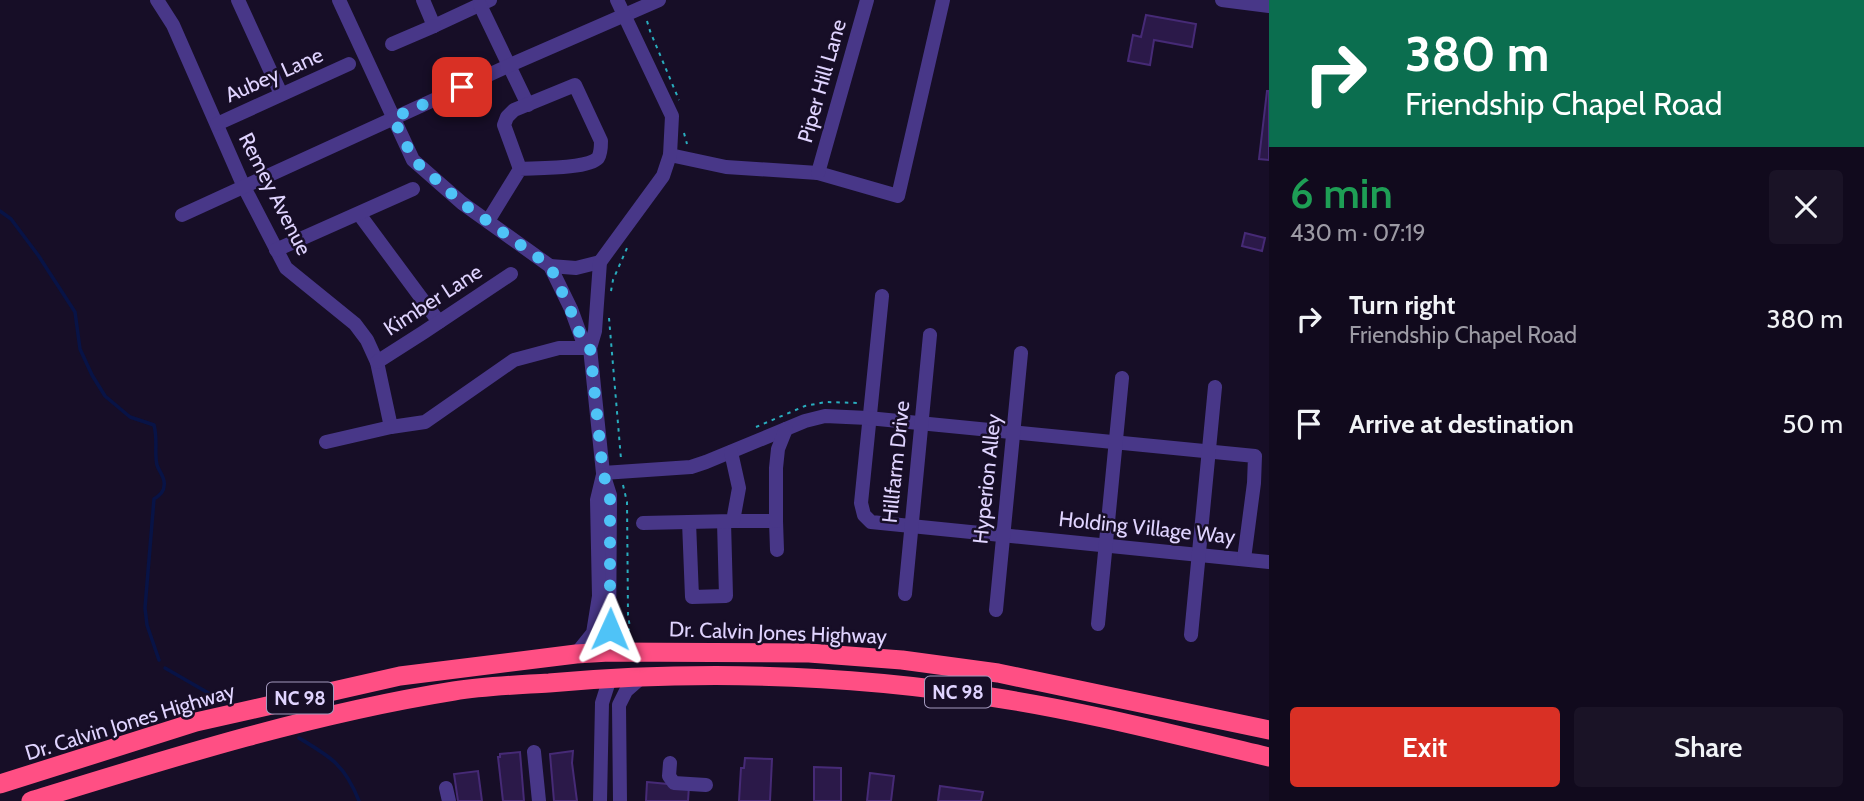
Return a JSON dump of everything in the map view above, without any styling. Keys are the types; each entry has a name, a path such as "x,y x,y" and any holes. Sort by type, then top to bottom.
{"highway":[{"name":"Dr. Calvin Jones Highway","path":"0,784 196,722 400,676 610,652 810,653 902,660 999,673 1269,730"},
{"path":"474,689 503,677 573,669 593,663 610,652"},
{"path":"610,678 626,670 654,665 719,663 729,652"},
{"path":"815,678 836,672 988,685 998,682 999,673"},
{"name":"Dr. Calvin Jones Highway","path":"32,801 198,749 345,712 457,691 610,678 815,678 906,686 997,698 1106,719 1269,757"},
{"path":"150,764 150,751 261,715 284,702"}],"street":[{"name":"Remey Avenue","path":"157,0 173,25 244,187 286,268 355,324 367,340 377,362 391,428"},
{"path":"238,0 281,94"},
{"path":"339,0 414,160 462,203 550,266 582,339 590,348"},
{"path":"423,0 434,26"},
{"path":"610,652 610,495 603,473 590,348 595,331 600,262 663,176 670,155 671,116 617,0"},
{"path":"182,215 659,0"},
{"name":"Piper Hill Lane","path":"818,173 867,0"},
{"path":"670,155 726,167 818,173 898,196 943,0"},
{"path":"1222,0 1269,6"},
{"path":"392,44 434,26 461,6 485,2 508,66 528,105"},
{"name":"Aubey Lane","path":"216,124 349,64"},
{"path":"575,85 601,141 601,151 597,159 586,164 520,169 504,125 507,117 514,110 575,85"},
{"path":"488,221 520,169"},
{"path":"276,250 413,189"},
{"path":"359,214 439,322"},
{"path":"550,266 576,268 600,262"},
{"name":"Kimber Lane","path":"377,362 511,274"},
{"name":"Holding Village Way","path":"603,473 691,467 805,421 825,416 868,418 1262,457 1255,482 1244,559 871,522 864,515 861,503 868,418 882,296"},
{"name":"Hillfarm Drive","path":"905,594 930,335"},
{"path":"326,442 425,422 514,360 559,348 590,348"},
{"name":"Hyperion Alley","path":"996,610 1021,353"},
{"path":"1098,624 1122,379"},
{"path":"1191,635 1215,387"},
{"path":"776,550 776,468 778,449 786,429"},
{"path":"766,437 778,449"},
{"path":"689,522 692,597 726,596 728,522 739,488 731,452"},
{"path":"576,654 593,633 599,596 597,500 603,473"},
{"path":"643,523 776,521"},
{"path":"1244,559 1269,562"},
{"path":"620,801 620,705 626,691 642,677"},
{"path":"600,801 602,704 610,678"},
{"path":"534,752 539,801"},
{"path":"670,763 669,776 674,783 706,786"}],"path":[{"path":"611,291 628,244"},
{"path":"609,317 621,462"},
{"path":"749,430 805,406 825,401 863,403"},
{"path":"624,487 628,513 630,628 626,633"}],"building":[{"path":"1146,15 1196,24 1192,47 1154,40 1150,65 1128,61 1133,35 1141,37"},
{"path":"1269,91 1269,160 1259,159"},
{"path":"1245,233 1265,238 1262,251 1242,246"},
{"path":"573,751 577,801 554,801 550,754"},
{"path":"520,752 524,801 503,801 498,757 500,754"},
{"path":"745,758 772,759 770,801 739,801 741,768 744,768"},
{"path":"814,767 841,768 841,801 814,801"},
{"path":"478,771 482,801 458,801 454,774"},
{"path":"870,773 894,776 891,801 867,801"},
{"path":"647,782 689,786 688,801 646,801"},
{"path":"940,786 983,792 981,801 938,801"}],"waterway":[{"path":"0,211 11,219 38,255 75,312 80,349 105,396 130,417 154,425 156,460 164,488 154,499 145,608 147,625 159,660"},
{"path":"165,668 224,702"},
{"path":"299,738 336,763 359,801"}],"route":[{"path":"462,87 393,118 414,160 462,203 550,266 582,339 590,348 603,473 610,495 610,629"}]}
